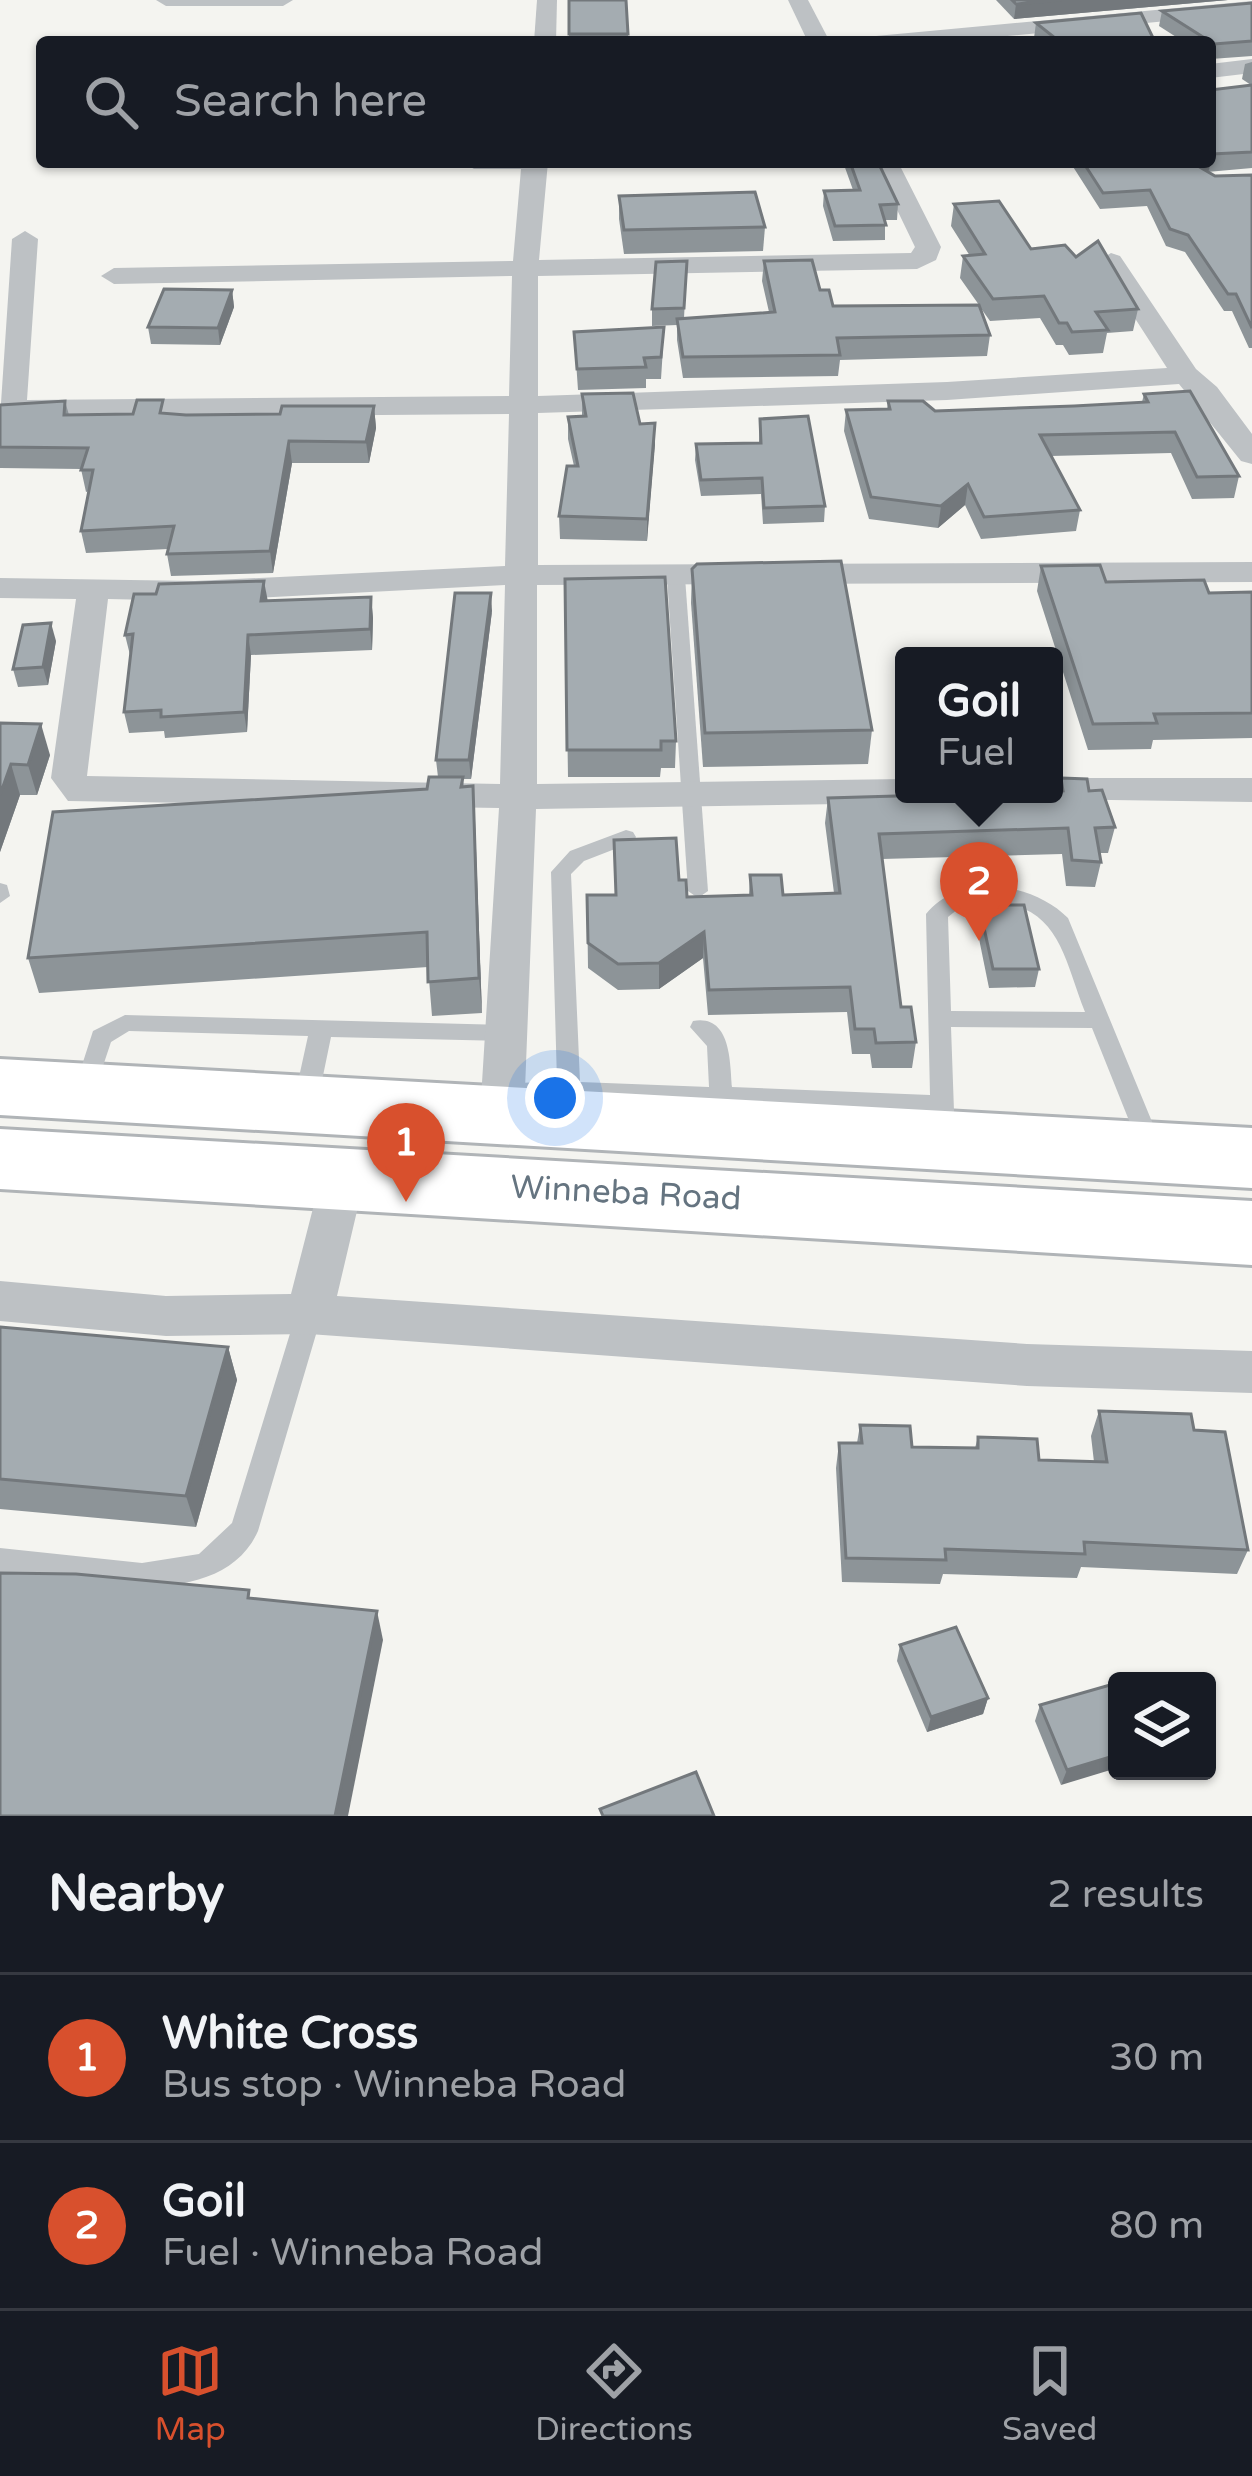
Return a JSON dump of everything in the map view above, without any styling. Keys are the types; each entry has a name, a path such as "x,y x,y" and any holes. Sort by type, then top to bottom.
{"highway":[{"path":"0,1087 305,1104 502,1101 942,1122 1203,1155 1175,1193 1138,1214 1100,1224"},
{"name":"Winneba Road","path":"0,1159 1252,1233"}],"street":[{"path":"166,0 284,0"},
{"path":"545,36 547,0"},
{"path":"798,0 816,36"},
{"path":"985,36 1190,5 1252,7"},
{"path":"1216,70 1252,66"},
{"path":"502,1101 514,870 524,272 534,168"},
{"path":"114,276 524,272 917,261 927,255 928,247 889,168"},
{"path":"25,239 6,409 525,405 947,391 1186,375"},
{"path":"1111,261 1186,375 1207,392 1252,455"},
{"path":"0,588 93,592 520,575 1252,572"},
{"path":"93,592 69,778 81,792 691,798 895,791"},
{"path":"1063,790 1252,790"},
{"path":"308,1314 344,1177"},
{"path":"0,1301 166,1316 308,1314 1027,1365 1252,1372"}],"lane":[{"path":"676,577 698,891"},
{"path":"514,870 561,872 578,856 626,837"},
{"path":"561,872 569,1090"},
{"path":"502,1101 569,1090 721,1096 942,1122 937,914 949,902 974,896 1030,897 1047,906 1061,923 1099,1020 1203,1155"},
{"path":"940,1019 1099,1020"},
{"path":"85,1090 101,1037 125,1023 506,1033"},
{"path":"701,1027 718,1043 721,1096"},
{"path":"305,1104 321,1030"},
{"path":"0,1561 142,1576 206,1566 244,1532 308,1314"}],"building":[{"path":"569,0 626,0 628,34 569,34"},
{"path":"1012,0 1061,0 1016,4"},
{"path":"1252,3 1252,41 1216,44 1216,36 1201,36 1162,11"},
{"path":"1141,13 1152,36 1052,36 1036,23"},
{"path":"1252,85 1252,152 1216,154 1216,89"},
{"path":"852,168 881,168 898,204 880,205 886,225 835,226 824,191 860,190"},
{"path":"1087,168 1201,168 1215,176 1252,175 1252,328 1236,294 1228,294 1188,235 1170,229 1150,190 1103,193"},
{"path":"755,192 765,227 624,230 619,196"},
{"path":"999,201 1031,249 1065,245 1076,257 1098,241 1138,309 1096,312 1108,330 1072,332 1067,323 1059,323 1044,296 993,299 963,256 985,254 954,204"},
{"path":"812,260 820,290 829,290 833,306 979,305 990,335 837,338 840,355 683,357 677,319 775,312 764,261"},
{"path":"687,261 684,308 652,309 656,262"},
{"path":"164,289 232,290 218,328 148,327"},
{"path":"664,327 661,357 644,358 646,367 577,369 574,332"},
{"path":"1190,391 1239,476 1197,477 1175,432 1040,435 1080,510 984,517 968,484 941,506 871,497 846,410 890,409 888,401 923,401 935,411 1148,402 1144,394"},
{"path":"633,393 640,424 655,423 647,519 559,516 567,466 578,466 568,417 586,416 582,394"},
{"path":"137,400 163,400 160,413 186,415 280,414 282,406 374,406 366,442 289,441 270,551 167,554 174,526 81,531 93,470 81,470 88,448 0,447 0,405 65,401 64,415 133,414"},
{"path":"808,416 825,506 764,508 762,478 701,480 696,444 761,443 760,419"},
{"path":"841,561 872,730 705,733 692,569 697,564"},
{"path":"1100,565 1106,582 1204,580 1209,593 1252,592 1252,713 1154,714 1157,723 1093,724 1041,566"},
{"path":"665,577 676,741 661,741 661,750 567,750 565,579"},
{"path":"264,581 261,601 371,597 370,629 248,635 244,712 161,717 161,710 124,712 133,634 125,635 134,594 156,594 159,584"},
{"path":"455,593 491,593 469,760 436,760"},
{"path":"51,623 43,667 13,669 23,625"},
{"path":"0,723 41,724 28,765 11,764 0,795"},
{"path":"429,777 463,777 461,787 473,786 479,978 428,982 427,932 28,958 53,812 427,789"},
{"path":"1063,778 1087,779 1089,791 1102,790 1115,827 1095,828 1101,862 1072,860 1068,828 879,834 901,1007 911,1007 916,1042 876,1043 874,1029 855,1029 850,987 709,990 704,932 659,963 618,964 588,943 587,895 616,895 614,840 676,838 679,880 686,880 687,897 752,895 750,875 781,875 783,895 840,893 828,798 1063,803"},
{"path":"979,905 1024,905 1039,969 993,969"},
{"path":"0,1327 228,1347 186,1496 0,1479"},
{"path":"1099,1411 1191,1414 1194,1430 1225,1432 1248,1550 1084,1542 1085,1554 945,1549 946,1560 846,1558 839,1443 862,1443 860,1425 910,1426 912,1447 978,1448 978,1437 1037,1439 1039,1460 1107,1462"},
{"path":"0,1573 76,1574 249,1590 248,1598 377,1611 335,1816 0,1816"},
{"path":"956,1627 988,1698 931,1717 900,1645"},
{"path":"1108,1686 1108,1758 1067,1770 1040,1705"},
{"path":"696,1772 714,1816 603,1816 600,1809"}],"place":[{"name":"Goil","path":"979,941"},
{"name":"White Cross","path":"406,1202"}]}
